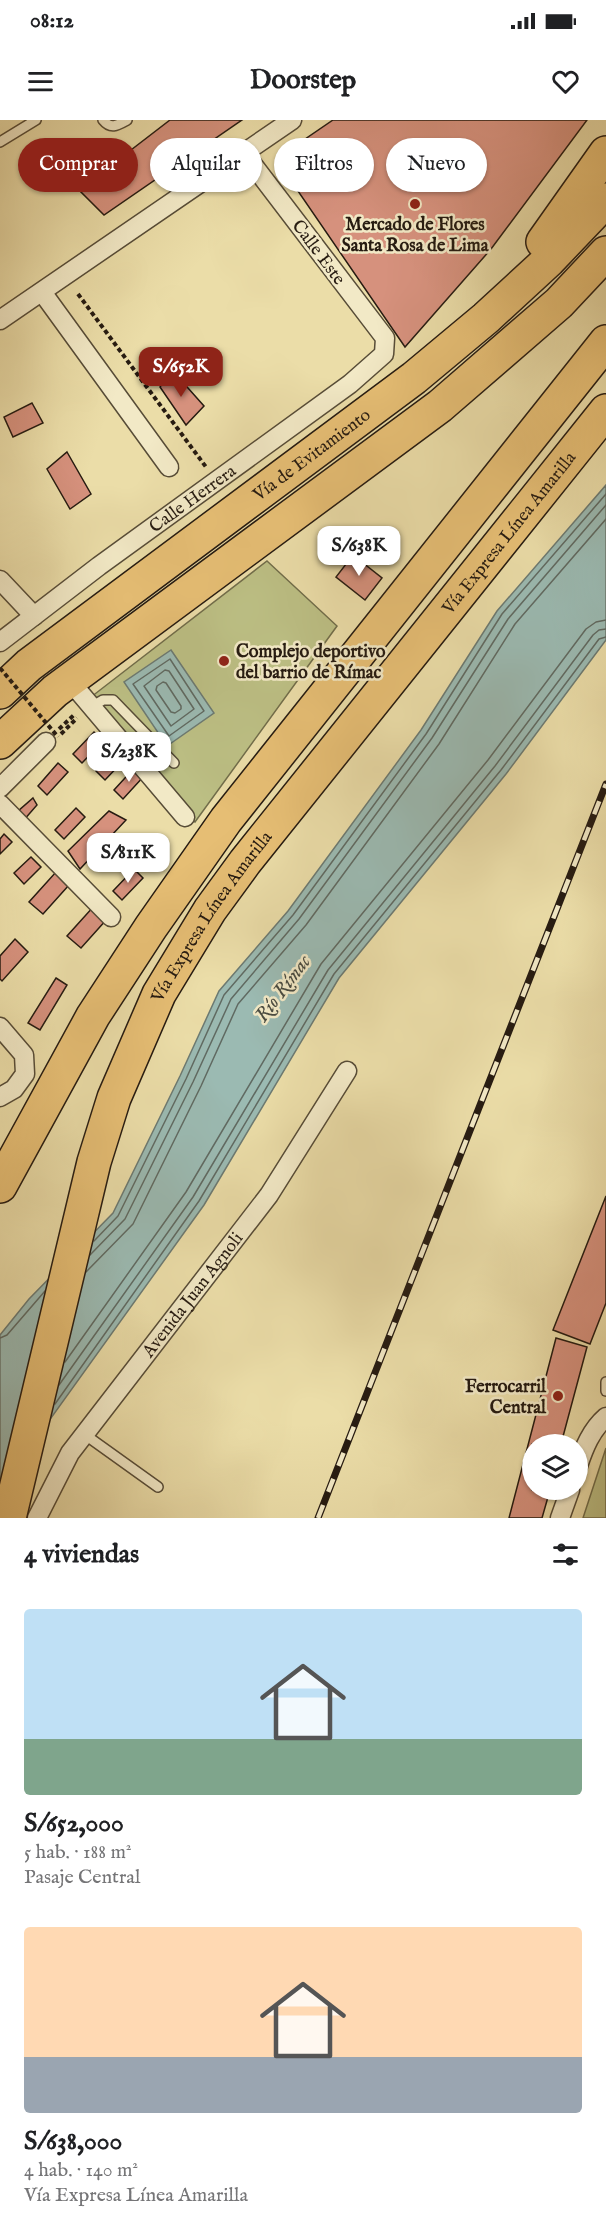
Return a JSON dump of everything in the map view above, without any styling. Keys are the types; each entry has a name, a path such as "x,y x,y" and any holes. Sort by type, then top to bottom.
{"highway":[{"path":"486,318 606,153"},
{"name":"Vía de Evitamiento","path":"0,692 29,665 414,378 486,318 549,260 606,200"},
{"name":"Vía de Evitamiento","path":"0,742 69,680 440,406 560,303 606,253"},
{"path":"0,1186 93,1016 225,820 606,342"},
{"name":"Vía Expresa Línea Amarilla","path":"9,1518 94,1162 114,1098 159,994 210,910 245,862 606,411"}],"street":[{"path":"262,140 291,120"},
{"name":"Calle Este","path":"262,177 385,339 384,354"},
{"path":"0,320 187,192"},
{"path":"42,292 169,467"},
{"name":"Calle Herrera","path":"0,642 99,566 350,384 384,354"},
{"path":"0,580 34,615"},
{"path":"69,680 185,817"},
{"path":"0,789 52,740"},
{"path":"0,804 111,917"},
{"path":"0,1028 24,1055 25,1074 14,1089 0,1097"},
{"name":"Avenida Juan Agnoli","path":"37,1518 70,1453 269,1195 346,1071"},
{"path":"588,1441 597,1425 606,1417"},
{"path":"560,1518 566,1500"}],"lane":[{"path":"0,142 36,120"},
{"path":"103,120 110,126 116,127 128,120"},
{"path":"91,706 103,700 113,699 174,763"},
{"path":"606,1382 606,1391"},
{"path":"84,1434 158,1487"}],"path":[{"path":"78,294 210,472"},
{"path":"0,668 52,740"},
{"path":"78,710 81,713 52,740 78,710"}],"green space":[{"name":"Complejo deportivo del barrio de Rímac","path":"267,561 337,626 195,822 91,697"},
{"path":"606,1448 606,1518 583,1518"}],"water":[{"name":"Río Rímac","path":"606,485 606,640 506,774 339,978 204,1205 0,1489 0,1335 29,1299 113,1213 219,991 288,911 421,730 497,611"},
{"path":"171,650 214,713 167,746 124,682"}],"building":[{"path":"170,120 242,120 216,138 150,138 150,183 138,192 138,145"},
{"name":"Mercado de Flores Santa Rosa de Lima","path":"333,120 587,120 491,249 405,347 299,192 374,192 374,138 307,138"},
{"path":"81,192 137,192 104,215"},
{"path":"172,370 204,406 186,425 160,387"},
{"path":"32,403 43,423 13,437 4,417"},
{"path":"67,452 91,494 70,509 47,469"},
{"path":"353,555 382,578 365,600 336,577"},
{"path":"94,732 103,741 82,763 73,754"},
{"path":"117,749 126,758 105,780 96,771"},
{"path":"58,763 68,772 47,795 38,786"},
{"path":"135,767 144,776 123,799 114,790"},
{"path":"33,798 37,805 23,821 17,812"},
{"path":"76,808 85,817 64,839 55,830"},
{"path":"109,811 126,820 80,869 68,851"},
{"path":"4,834 12,842 0,854 0,839"},
{"path":"31,857 41,867 24,884 14,873"},
{"path":"134,869 143,878 122,900 113,891"},
{"path":"56,872 69,885 43,914 29,902"},
{"path":"94,906 107,919 81,948 67,936"},
{"path":"15,939 28,952 2,981 0,979 0,956"},
{"path":"56,978 67,985 40,1030 28,1023"},
{"path":"606,1196 606,1303 590,1344 553,1330"},
{"name":"Ferrocarril Central","path":"556,1338 587,1347 564,1434 531,1434"},
{"name":"Ferrocarril Central","path":"522,1468 522,1500 547,1500 542,1518 509,1518"}],"railway":[{"path":"318,1518 606,784"}],"place":[{"name":"Mercado de Flores Santa Rosa de Lima","path":"415,204"},
{"name":"Complejo deportivo del barrio de Rímac","path":"224,661"},
{"name":"Ferrocarril Central","path":"558,1396"}]}
